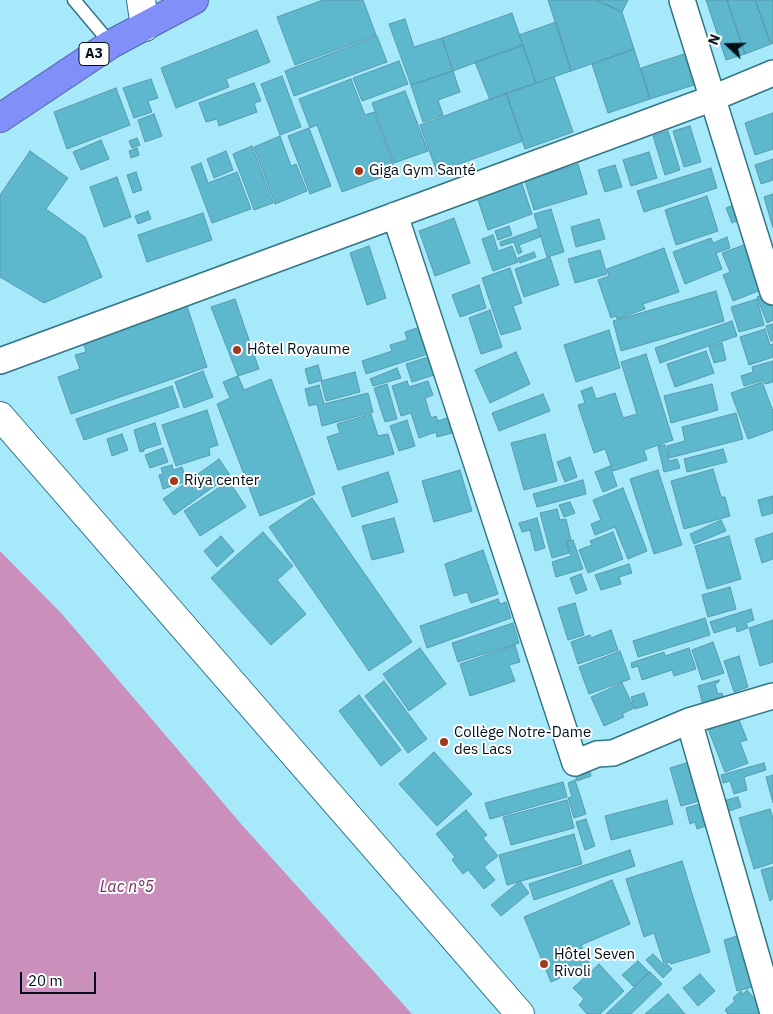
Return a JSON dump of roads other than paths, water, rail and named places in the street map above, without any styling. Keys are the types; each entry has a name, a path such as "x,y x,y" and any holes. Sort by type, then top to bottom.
{"highway":[{"name":"A3","path":"0,118 111,44 194,0"}],"street":[{"path":"141,0 145,27"},
{"path":"682,0 773,292"},
{"path":"0,361 713,98 773,73"},
{"path":"395,214 575,763 597,754 613,753 689,721 773,696"},
{"path":"0,416 520,1014"},
{"path":"689,721 773,1013"}],"lane":[{"path":"74,0 111,44"}],"water":[{"name":"Lac n°5","path":"0,551 62,614 242,825 412,1014 0,1014"}],"place":[{"name":"Giga Gym Santé","path":"359,171"},
{"name":"Hôtel Royaume","path":"237,350"},
{"name":"Riya center","path":"174,481"},
{"name":"Collège Notre-Dame des Lacs","path":"444,742"},
{"name":"Hôtel Seven Rivoli","path":"544,964"}]}
